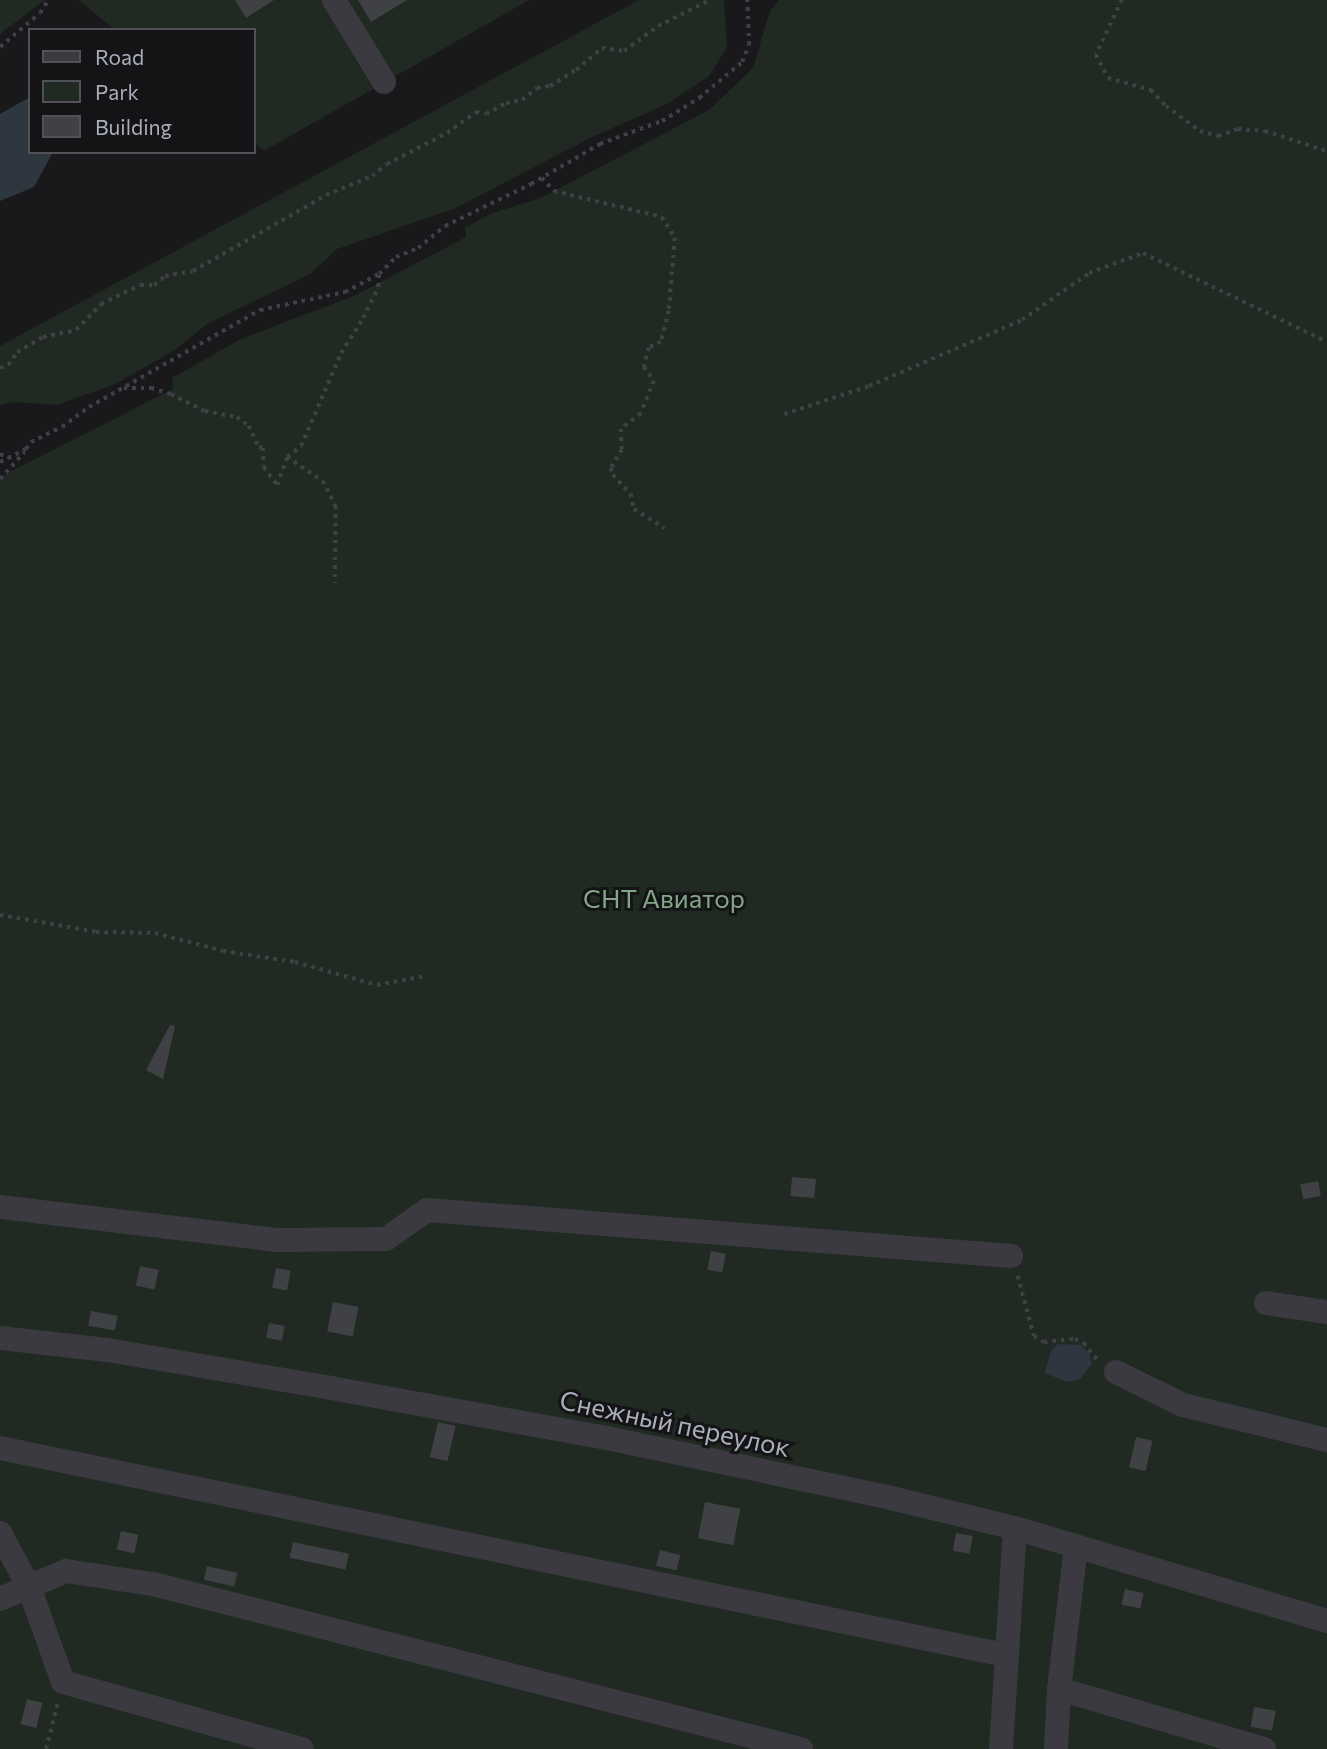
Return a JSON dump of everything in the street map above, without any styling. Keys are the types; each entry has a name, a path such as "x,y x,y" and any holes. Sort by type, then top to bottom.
{"street":[{"path":"334,0 384,82"},
{"path":"0,1207 277,1240 386,1239 428,1210 1011,1256"},
{"path":"1266,1303 1327,1312"},
{"name":"Снежный переулок","path":"0,1338 107,1350 607,1437 1015,1528 1327,1621"},
{"path":"1116,1372 1183,1405 1327,1440"},
{"path":"0,1448 1005,1655"},
{"path":"1001,1749 1015,1528"},
{"path":"0,1533 29,1587 63,1682 302,1749"},
{"path":"1056,1749 1059,1689 1076,1546"},
{"path":"0,1599 66,1571 153,1584 801,1749"},
{"path":"1059,1689 1264,1749"}],"path":[{"path":"0,47 40,13 48,0"},
{"path":"0,368 8,365 17,352 43,337 76,330 101,304 140,285 154,285 165,276 193,271 315,201 372,176 387,164 447,133 476,112 486,114 506,103 522,100 537,89 550,86 576,70 603,48 624,51 658,26 710,0"},
{"path":"0,479 32,442 260,310 345,292 379,274 396,257 418,248 445,226 542,178 600,144 662,121 699,98 742,62 749,45 747,0"},
{"path":"1122,0 1096,55 1108,78 1151,90 1166,106 1200,131 1218,136 1238,130 1265,131 1327,151"},
{"path":"542,178 554,191 662,217 675,238 669,311 661,342 649,348 644,367 653,381 641,414 621,429 622,450 611,468 613,475 631,494 634,509 665,528"},
{"path":"783,414 869,386 1022,320 1089,273 1143,253 1327,342"},
{"path":"124,388 151,388 171,394 205,411 237,417 249,426 259,447 263,448 264,467 277,485 287,457 301,446 341,353 363,318 378,286 379,274"},
{"path":"0,462 26,449"},
{"path":"0,454 8,458"},
{"path":"287,457 323,481 336,506 335,583"},
{"path":"0,915 96,932 155,933 223,951 295,962 377,985 425,976"},
{"path":"1011,1256 1034,1336 1044,1342 1075,1339 1084,1343 1097,1361 1116,1372"},
{"path":"46,1749 63,1682"}],"green space":[{"path":"0,0 45,0 0,34"},
{"path":"79,0 529,0 264,151 256,144 256,28 113,28"},
{"path":"639,0 724,0 727,47 709,76 667,104 592,137 456,208 337,249 310,274 207,324 175,350 115,384 57,405 14,402 0,405 0,346"},
{"name":"СНТ Авиатор","path":"779,0 1327,0 1327,1749 0,1749 0,477 173,389 172,378 241,339 356,295 466,237 465,228 490,214 543,197 709,110 753,68 770,11"}],"shaded area":[{"path":"28,98 28,154 52,154 34,187 0,201 0,114"},
{"path":"1058,1344 1081,1345 1089,1353 1092,1364 1080,1379 1067,1382 1045,1373 1051,1351"}],"building":[{"path":"235,0 274,0 246,18"},
{"path":"358,0 407,0 371,22"},
{"path":"170,1025 175,1026 163,1079 146,1070"},
{"path":"792,1177 816,1179 814,1198 790,1196"},
{"path":"1318,1181 1321,1196 1303,1199 1300,1184"},
{"path":"711,1251 726,1254 722,1273 707,1270"},
{"path":"140,1266 159,1270 154,1290 136,1286"},
{"path":"276,1268 291,1271 287,1290 272,1288"},
{"path":"333,1302 359,1307 353,1336 327,1331"},
{"path":"91,1311 118,1316 115,1330 88,1326"},
{"path":"269,1323 285,1326 282,1341 266,1338"},
{"path":"438,1422 456,1426 447,1461 430,1457"},
{"path":"1136,1437 1153,1441 1146,1471 1129,1467"},
{"path":"705,1502 740,1509 733,1545 698,1538"},
{"path":"121,1531 139,1535 134,1554 117,1550"},
{"path":"956,1533 973,1536 970,1554 953,1551"},
{"path":"293,1542 349,1554 345,1570 290,1558"},
{"path":"660,1550 680,1555 677,1571 656,1566"},
{"path":"207,1566 237,1573 234,1587 204,1580"},
{"path":"1125,1589 1144,1593 1140,1609 1122,1605"},
{"path":"27,1699 43,1703 36,1728 21,1724"},
{"path":"1254,1707 1276,1711 1272,1731 1251,1727"}]}
